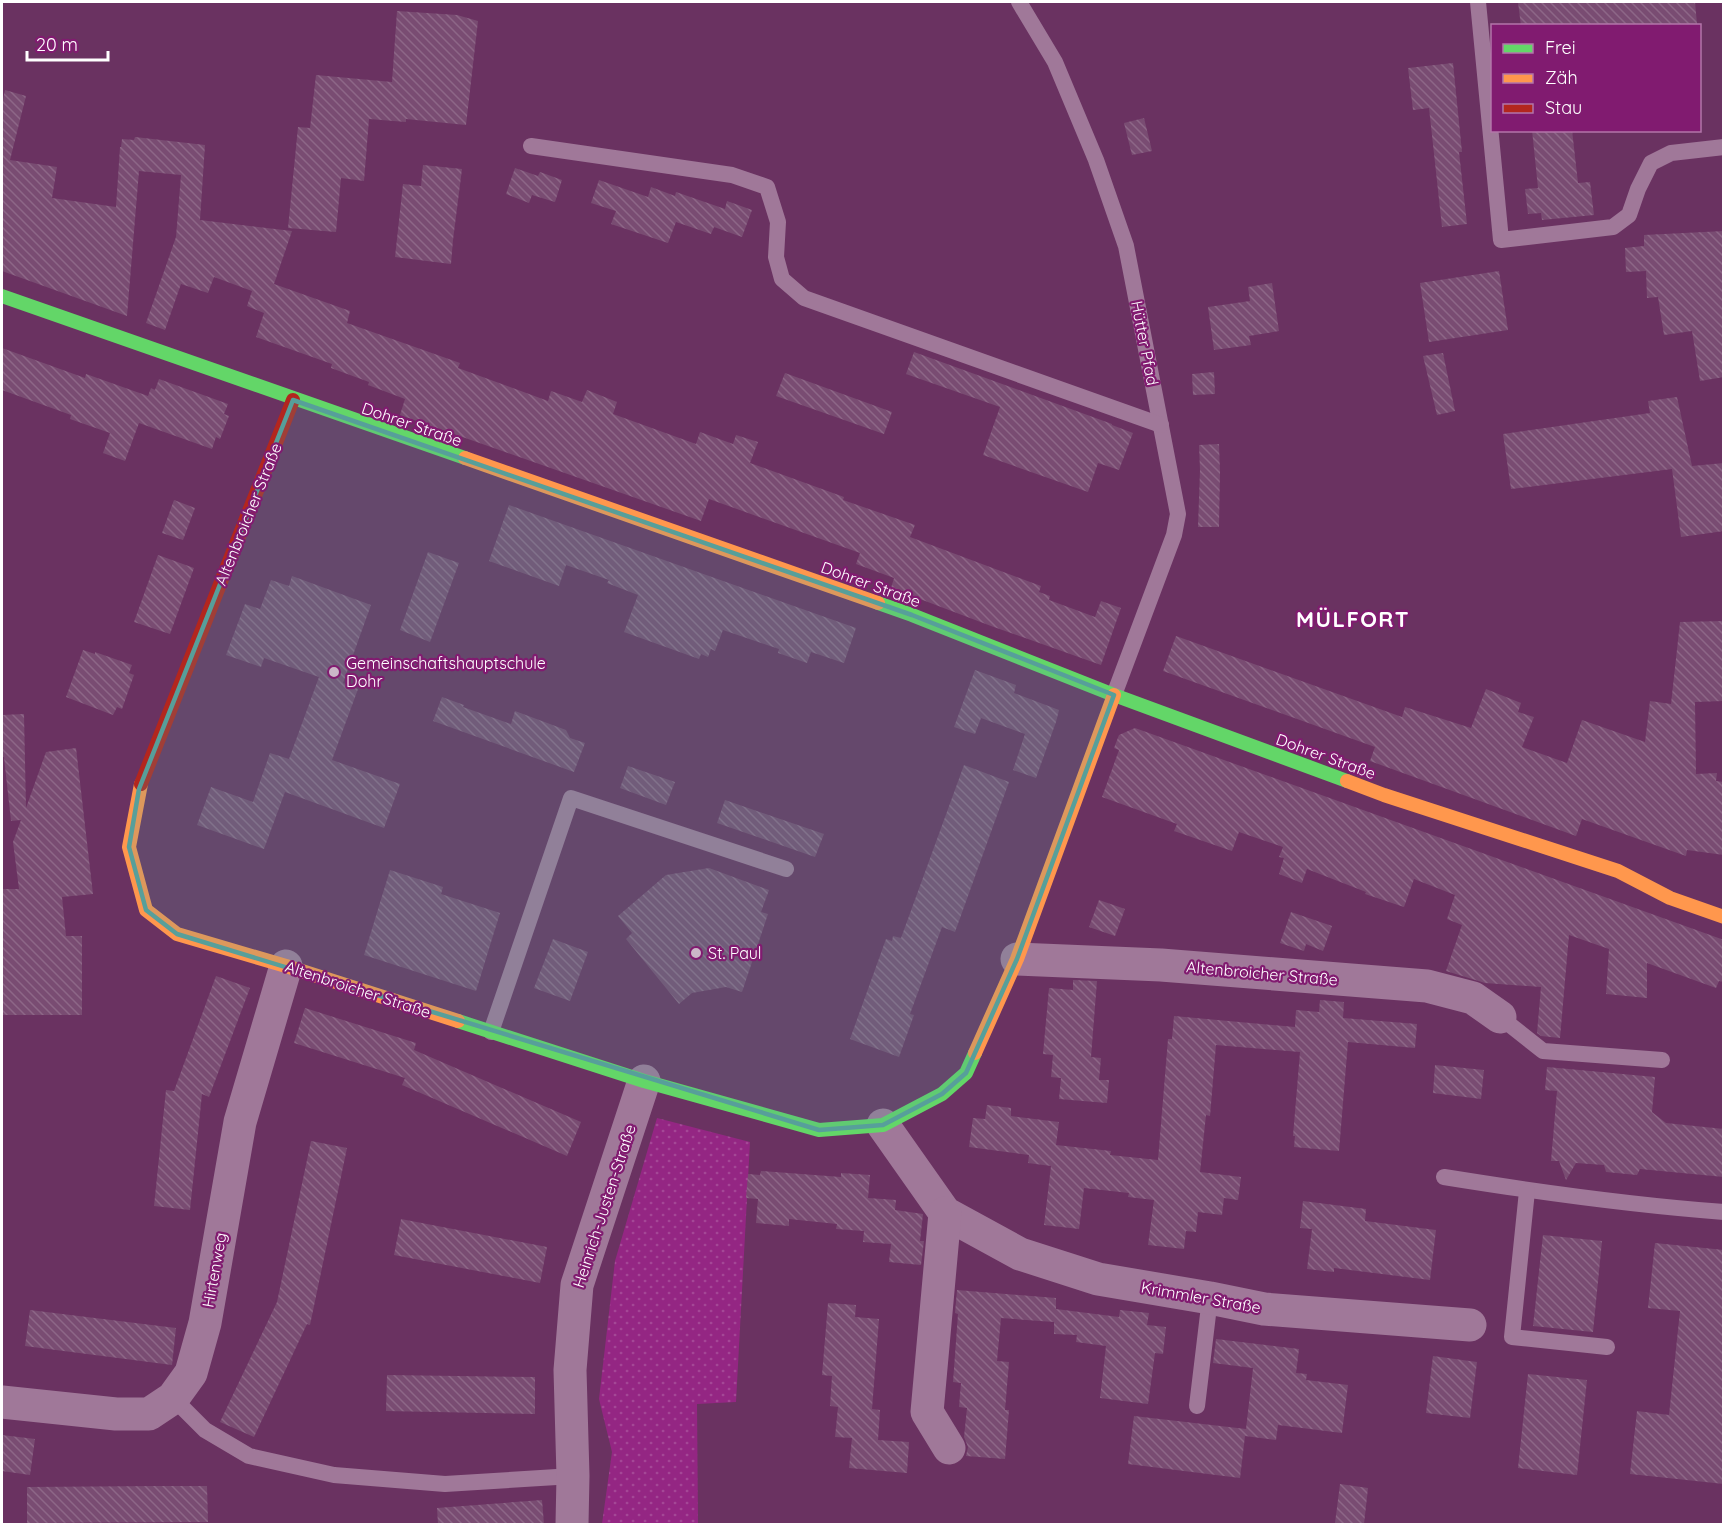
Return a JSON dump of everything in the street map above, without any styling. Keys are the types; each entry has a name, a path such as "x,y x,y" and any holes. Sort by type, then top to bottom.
{"street":[{"name":"Dohrer Straße","path":"2,296 293,400 912,615 1114,695 1384,795 1618,871 1670,898 1724,917"},
{"name":"Altenbroicher Straße","path":"293,400 139,789 129,847 146,910 177,934 286,966 644,1081 819,1130 883,1125 942,1094 966,1073 1017,959 1114,695"},
{"name":"Altenbroicher Straße","path":"1017,959 1161,965 1427,986 1473,998 1500,1017"},
{"name":"Hirtenweg","path":"2,1402 116,1414 149,1414 173,1398 191,1373 205,1323 240,1122 286,966"},
{"name":"Heinrich-Justen-Straße","path":"572,1524 570,1370 577,1285 644,1081"},
{"name":"Krimmler Straße","path":"883,1125 945,1213 1020,1254 1098,1279 1264,1309 1470,1325"},
{"path":"945,1213 927,1412 950,1448"}],"lane":[{"name":"Hütter Pfad","path":"1019,2 1055,62 1096,160 1126,246 1178,514 1174,535 1114,695"},
{"path":"1478,2 1501,240 1613,227 1629,214 1638,189 1652,163 1671,153 1724,147"},
{"path":"531,146 732,176 767,187 778,222 776,257 782,279 804,298 1161,425"},
{"path":"491,1032 571,798 786,869"},
{"path":"1500,1017 1543,1051 1662,1060"},
{"path":"1444,1177 1527,1191 1724,1212"},
{"path":"1527,1191 1512,1336 1607,1347"},
{"path":"1197,1406 1210,1298"},
{"path":"173,1398 205,1430 249,1456 334,1475 445,1484 573,1476"}],"highlighted area":[{"path":"293,400 912,615 1114,695 1017,959 966,1073 942,1094 883,1125 819,1130 177,934 146,910 129,847 139,789"}],"shaded area":[{"path":"657,1118 750,1142 736,1402 697,1404 698,1524 602,1524 612,1452 599,1399 615,1261"}],"building":[{"path":"1518,2 1695,2 1697,24 1521,24"},
{"path":"397,11 457,15 478,21 466,125 406,119 406,122 369,119 364,181 341,178 336,232 288,228 298,127 310,128 316,75 392,82"},
{"path":"1453,63 1467,224 1442,227 1429,108 1413,110 1408,68"},
{"path":"5,90 26,96 10,160 57,167 52,198 116,207 122,139 134,140 135,137 205,145 200,220 292,231 274,284 350,311 347,323 460,363 458,368 548,401 551,391 582,402 587,390 617,402 613,414 696,444 700,432 733,444 736,435 758,442 750,463 844,497 843,500 915,525 910,537 1041,586 1039,592 1050,596 1049,600 1095,617 1101,601 1121,608 1101,665 891,588 894,578 856,564 860,553 709,499 701,521 400,415 405,399 331,368 332,364 256,337 264,313 247,306 252,291 214,277 208,293 181,284 165,330 146,323 176,237 181,175 139,171 127,316 2,271 2,104"},
{"path":"1144,118 1152,151 1132,155 1124,123"},
{"path":"1532,132 1572,132 1578,183 1590,182 1594,215 1542,220 1541,213 1528,214 1525,189 1538,188"},
{"path":"423,165 462,169 451,264 395,257 403,184 421,186"},
{"path":"515,168 538,176 540,172 562,180 555,202 532,195 529,203 506,194"},
{"path":"599,180 648,197 651,187 675,196 676,192 725,209 727,201 752,210 742,237 714,227 711,234 676,222 668,243 611,224 616,211 591,203"},
{"path":"1724,231 1724,377 1700,381 1692,331 1664,335 1658,297 1647,298 1646,271 1626,272 1625,248 1644,246 1644,235"},
{"path":"1499,271 1508,330 1429,342 1420,283"},
{"path":"1272,283 1279,331 1249,336 1251,345 1214,350 1208,307 1250,301 1248,287"},
{"path":"2,348 85,378 86,374 148,396 151,388 155,390 159,379 228,404 224,414 229,416 220,439 216,437 212,449 139,423 125,461 103,453 110,433 70,419 71,415 2,390"},
{"path":"914,352 1133,433 1119,470 1098,463 1088,492 983,455 1000,407 906,374"},
{"path":"1443,353 1455,411 1437,415 1423,356"},
{"path":"1214,372 1215,394 1193,395 1192,374"},
{"path":"785,373 892,412 884,434 776,396"},
{"path":"1677,397 1692,466 1724,463 1724,531 1681,537 1672,469 1511,489 1503,434 1650,413 1648,401"},
{"path":"1219,444 1219,527 1198,527 1199,445"},
{"path":"174,500 195,508 183,540 162,533"},
{"path":"509,505 856,628 844,663 811,652 807,663 778,653 779,649 723,630 715,651 711,649 708,657 701,654 699,659 624,632 638,595 607,583 609,580 566,565 559,586 489,561"},
{"path":"428,552 459,563 430,642 400,630"},
{"path":"158,555 194,568 170,634 134,622"},
{"path":"292,576 371,605 343,683 358,689 332,760 400,784 384,828 285,792 264,849 197,825 211,787 253,802 270,753 289,759 319,677 264,658 261,667 226,655 245,604 260,609 271,580 289,586"},
{"path":"1724,621 1724,701 1695,702 1696,774 1717,773 1716,781 1724,782 1724,855 1687,850 1686,856 1582,819 1576,836 1370,761 1375,747 1163,671 1176,636 1402,717 1405,707 1471,728 1486,689 1521,703 1518,712 1534,717 1522,747 1567,763 1582,720 1645,742 1650,701 1671,704 1680,622"},
{"path":"83,650 132,665 129,673 134,675 122,709 117,707 113,715 66,697"},
{"path":"975,670 1016,685 1014,693 1059,710 1036,778 1013,770 1025,734 981,718 975,734 954,727"},
{"path":"442,697 511,724 515,711 566,730 570,738 585,743 574,772 433,721"},
{"path":"24,714 26,808 46,752 76,748 93,894 62,897 66,936 82,936 82,1015 2,1015 2,889 19,889 13,842 21,820 11,821 4,757 2,757 2,715"},
{"path":"1135,728 1724,940 1724,982 1719,981 1716,988 1647,963 1647,998 1606,994 1609,949 1569,935 1560,1038 1541,1036 1537,1033 1541,987 1485,983 1446,971 1462,925 1447,919 1455,895 1414,879 1404,907 1365,894 1366,892 1307,869 1302,883 1279,874 1284,858 1279,857 1283,847 1239,832 1232,851 1174,831 1177,824 1102,797 1119,750 1114,748 1119,735"},
{"path":"964,765 1009,782 955,932 942,927 910,1014 914,1015 899,1057 850,1039 886,939 892,941 893,936 901,938"},
{"path":"628,766 675,782 666,805 620,788"},
{"path":"725,800 824,834 815,857 717,823"},
{"name":"St. Paul","path":"709,868 769,890 761,912 768,914 742,992 726,987 692,993 679,1004 626,939 632,933 618,916 666,875"},
{"path":"390,870 443,887 441,894 500,913 476,991 364,955"},
{"path":"1099,900 1125,909 1115,936 1089,927"},
{"path":"1291,912 1332,926 1323,951 1306,944 1304,951 1280,943"},
{"path":"553,939 588,952 570,1001 534,988"},
{"path":"216,976 250,988 209,1097 202,1094 190,1210 154,1206 166,1090 174,1091"},
{"path":"1073,980 1097,981 1091,1057 1101,1058 1099,1080 1109,1080 1107,1103 1059,1099 1061,1078 1051,1077 1053,1055 1043,1054 1049,988 1073,990"},
{"path":"1320,1000 1344,1002 1343,1018 1417,1024 1415,1048 1348,1042 1339,1151 1294,1147 1300,1052 1216,1045 1210,1116 1206,1115 1200,1172 1241,1177 1238,1200 1224,1198 1222,1215 1198,1212 1196,1232 1186,1231 1184,1249 1148,1245 1154,1200 1128,1197 1129,1193 1084,1188 1079,1229 1044,1225 1051,1166 1028,1163 1029,1155 969,1147 973,1118 985,1119 987,1105 1011,1108 1011,1116 1059,1122 1056,1145 1111,1151 1110,1155 1158,1160 1168,1039 1172,1039 1174,1016 1295,1027 1296,1010 1319,1012"},
{"path":"305,1008 416,1043 414,1050 581,1122 567,1156 402,1085 405,1078 294,1043"},
{"path":"1435,1065 1484,1070 1481,1099 1433,1093"},
{"path":"1547,1067 1655,1077 1652,1112 1666,1123 1724,1129 1724,1177 1640,1169 1637,1175 1606,1172 1604,1165 1576,1163 1566,1180 1559,1161 1551,1161 1557,1091 1545,1090"},
{"path":"311,1141 347,1148 310,1325 307,1324 254,1437 220,1422 277,1302"},
{"path":"761,1171 841,1177 841,1173 870,1175 868,1198 896,1200 895,1210 923,1214 920,1241 924,1241 921,1265 889,1262 891,1244 863,1242 864,1231 836,1229 837,1224 789,1219 789,1226 756,1223 758,1199 746,1198 748,1174 760,1175"},
{"path":"1303,1201 1366,1209 1365,1221 1436,1230 1430,1280 1334,1268 1334,1272 1307,1269 1312,1229 1300,1228"},
{"path":"401,1219 547,1247 540,1283 394,1255"},
{"path":"1543,1235 1602,1241 1593,1332 1533,1326"},
{"path":"1655,1243 1724,1250 1724,1484 1630,1474 1637,1411 1669,1415 1680,1311 1648,1308"},
{"path":"957,1290 1056,1298 1056,1309 1119,1317 1120,1310 1149,1313 1147,1325 1166,1327 1163,1354 1155,1353 1148,1404 1100,1398 1106,1346 1076,1342 1077,1335 1054,1334 1054,1322 1001,1318 997,1361 1009,1362 1005,1410 1009,1410 1005,1459 966,1456 968,1447 964,1437 967,1408 959,1407 961,1383 953,1382 958,1314 955,1313"},
{"path":"828,1303 856,1305 855,1317 879,1319 872,1409 880,1410 878,1440 909,1442 907,1473 849,1468 852,1438 835,1437 838,1407 830,1406 832,1376 822,1375"},
{"path":"30,1310 176,1328 172,1365 25,1346"},
{"path":"1216,1339 1299,1349 1296,1373 1307,1374 1306,1380 1348,1385 1342,1433 1278,1425 1276,1440 1245,1436 1240,1478 1128,1464 1134,1416 1246,1429 1253,1368 1213,1363"},
{"path":"1433,1356 1477,1362 1470,1418 1426,1413"},
{"path":"1528,1374 1587,1380 1577,1475 1518,1468"},
{"path":"387,1375 535,1377 535,1414 386,1411"},
{"path":"2,1435 35,1439 30,1475 2,1471"},
{"path":"1340,1484 1368,1488 1364,1524 1335,1523"},
{"path":"207,1486 208,1522 27,1523 27,1487"},
{"path":"542,1500 544,1524 438,1524 437,1508"}],"traffic: fast":[{"path":"2,296 465,458"},
{"path":"878,603 1114,695 1347,781"},
{"path":"458,1021 644,1081 819,1130 883,1125 942,1094 966,1073 975,1053"}],"traffic: slow":[{"path":"465,458 878,603"},
{"path":"975,1053 1017,959 1114,695"},
{"path":"1347,781 1618,871 1670,898 1724,917"},
{"path":"141,784 129,847 146,910 177,934 458,1021"}],"traffic: jam":[{"path":"141,784 293,400"}],"place":[{"name":"Gemeinschaftshauptschule Dohr","path":"334,672"},
{"name":"St. Paul","path":"696,953"}],"district":[{"name":"MÜLFORT","path":"1353,619"}]}
